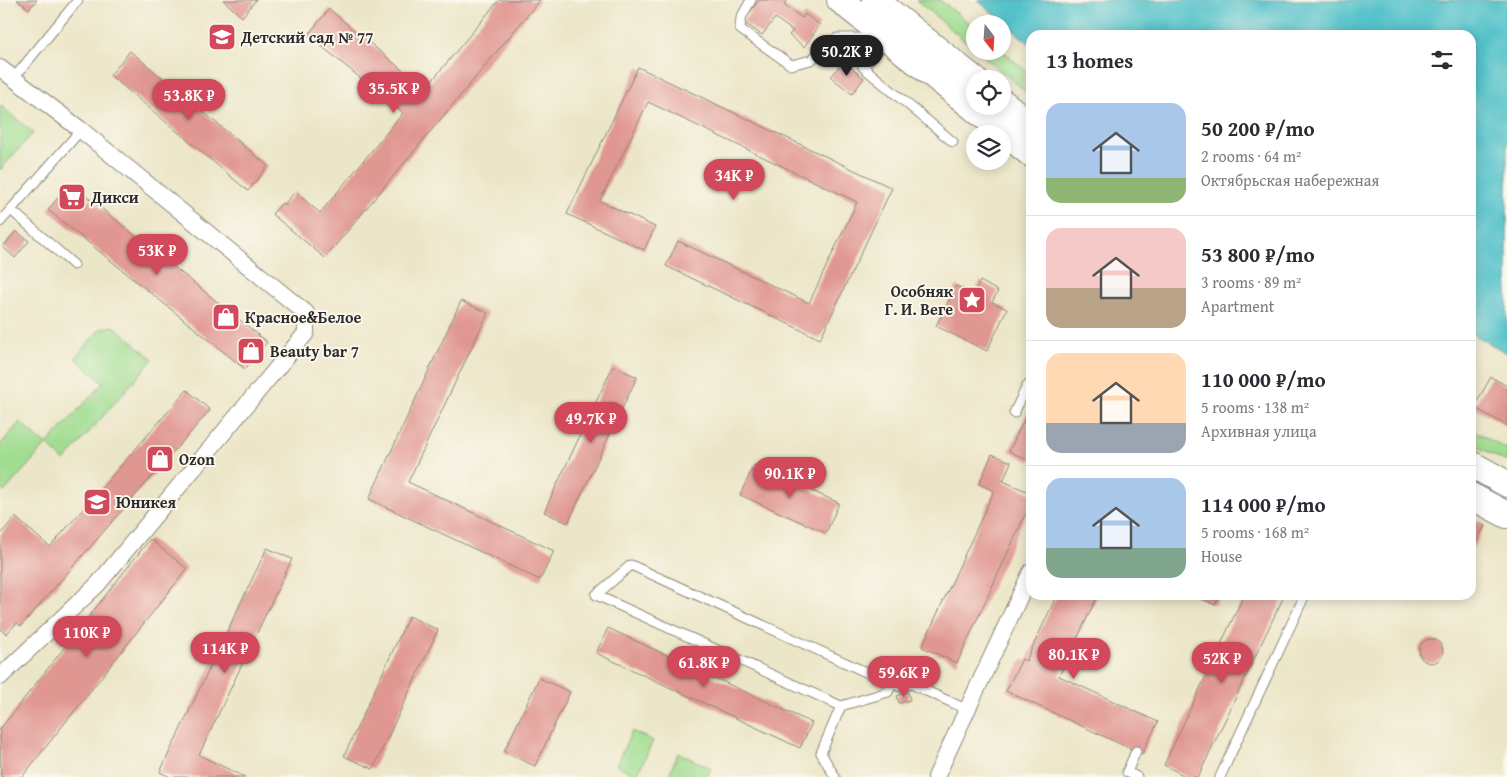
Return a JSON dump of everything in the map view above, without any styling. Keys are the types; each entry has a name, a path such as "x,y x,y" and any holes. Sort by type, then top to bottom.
{"main road":[{"path":"840,0 1026,150"},
{"path":"875,0 966,73"},
{"path":"1011,109 1026,121"},
{"path":"1476,467 1507,484"},
{"path":"1476,499 1507,515"}],"street":[{"path":"0,68 81,130 306,314 306,333 98,584 1,673"},
{"path":"936,777 1026,583"}],"lane":[{"path":"13,79 78,0"},
{"path":"751,0 741,18 740,29 791,65 811,60 837,38 888,38"},
{"path":"888,38 863,67 953,142"},
{"path":"0,222 81,130"},
{"path":"11,210 74,264"},
{"path":"1014,413 1026,388"},
{"path":"892,684 888,692 841,706 596,596 630,565 892,684 901,687 911,684 966,709"},
{"path":"1220,777 1303,600"},
{"path":"835,777 821,753 841,706"},
{"path":"1136,751 1127,772 1137,777"}],"green space":[{"path":"916,0 940,0 966,21 966,42"},
{"path":"1011,58 1026,71 1026,92 1011,79 1011,70 1000,70 988,60 1011,60"},
{"path":"0,105 33,133 0,170"},
{"path":"114,326 153,359 64,461 47,444 103,383 75,358 100,329"},
{"path":"20,422 46,445 4,492 0,488 0,445"},
{"path":"1476,432 1507,449 1507,462 1476,446"},
{"path":"632,731 653,741 637,775 616,765"},
{"path":"678,753 711,768 707,777 668,777"}],"water":[{"path":"977,0 1507,0 1507,353 1476,336 1476,30 1026,30 1026,41 1011,28 1011,15 995,15"}],"building":[{"path":"17,0 37,0 29,9"},
{"path":"223,0 256,0 242,17"},
{"path":"499,0 540,0 325,258 272,214 282,203 284,205 295,192 320,213 403,113 308,35 329,9 425,89"},
{"path":"759,0 787,0 784,5 802,18 805,14 820,25 804,47 789,35 793,31 775,18 762,35 743,22"},
{"path":"130,51 268,166 248,191 110,75"},
{"path":"843,61 864,78 852,94 831,77"},
{"path":"638,67 892,188 820,339 666,266 678,241 809,303 857,202 648,102 600,201 655,227 644,250 567,214"},
{"path":"70,183 267,342 245,369 48,210"},
{"path":"16,231 29,241 15,258 3,247"},
{"path":"980,281 998,291 992,302 1007,309 987,351 936,326 956,286 974,294"},
{"path":"461,301 488,313 408,482 554,551 540,580 369,499"},
{"path":"613,366 637,377 568,523 544,512"},
{"path":"1491,377 1507,386 1507,426 1476,408 1476,403"},
{"path":"187,390 210,410 21,626 17,623 6,634 0,629 0,535 15,517 50,547"},
{"path":"1026,415 1026,460 1009,451"},
{"path":"992,454 1011,462 1003,481 1026,491 1026,513 957,663 922,647 994,491 979,484"},
{"path":"754,465 839,503 826,533 740,495"},
{"path":"1476,522 1485,526 1476,542"},
{"path":"150,539 187,569 22,777 1,777 0,729"},
{"path":"267,548 292,559 199,755 245,777 170,777 160,772"},
{"path":"1055,600 1096,600 1059,676 1158,722 1142,754 1006,691 1022,659 1026,661"},
{"path":"1204,600 1218,600 1215,605"},
{"path":"1242,600 1282,600 1198,777 1187,777 1164,765"},
{"path":"409,616 438,630 373,769 344,756"},
{"path":"608,628 812,723 800,748 596,653"},
{"path":"1426,639 1436,639 1443,646 1443,656 1436,663 1426,663 1419,656 1419,646"},
{"path":"539,678 570,692 535,766 504,752"},
{"path":"908,692 910,700 899,703 897,696"}],"place":[{"name":"Детский сад № 77","path":"222,37"},
{"name":"Дикси","path":"72,197"},
{"name":"Особняк Г. И. Веге","path":"972,300"},
{"name":"Красное&Белое","path":"226,317"},
{"name":"Beauty bar 7","path":"251,351"},
{"name":"Ozon","path":"160,459"},
{"name":"Юникея","path":"97,502"}]}
